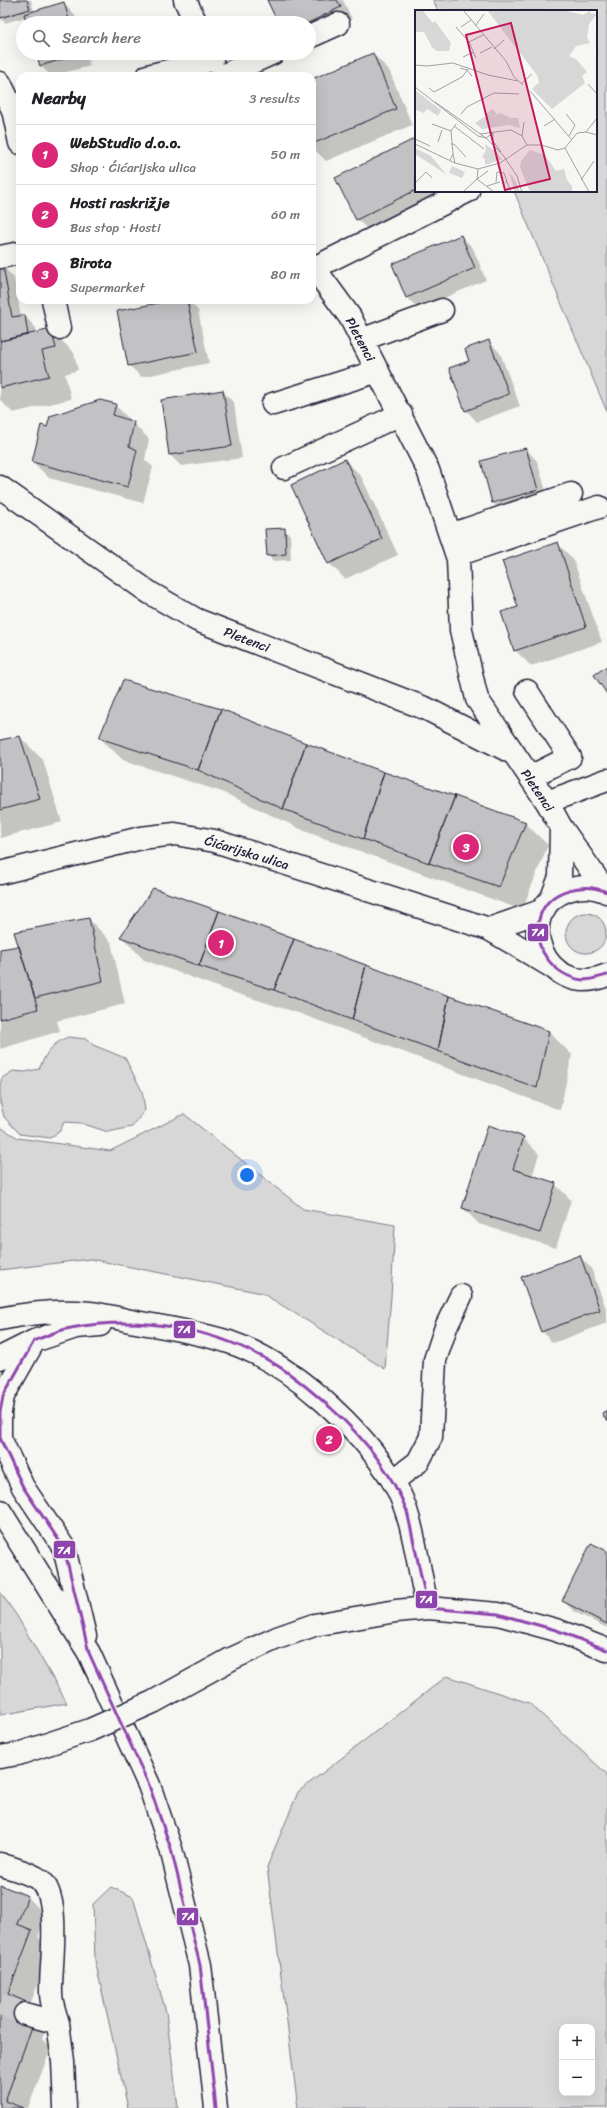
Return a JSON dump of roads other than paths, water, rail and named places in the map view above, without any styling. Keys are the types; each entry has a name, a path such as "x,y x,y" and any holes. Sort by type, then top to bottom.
{"street":[{"path":"185,0 193,16"},
{"path":"316,34 338,24"},
{"path":"175,72 242,60"},
{"path":"0,83 16,109"},
{"path":"316,266 466,192"},
{"path":"0,257 16,254"},
{"name":"Pletenci","path":"316,271 350,317 428,470 453,545 460,630 477,699 547,802 561,827 606,892"},
{"path":"55,304 59,328"},
{"path":"361,340 442,310"},
{"path":"273,404 378,371"},
{"path":"284,468 400,414"},
{"name":"Pletenci","path":"0,487 150,593 197,620 427,709 513,754"},
{"path":"453,545 571,494"},
{"path":"453,545 599,507"},
{"path":"527,691 570,757 530,777"},
{"path":"547,802 607,780"},
{"path":"551,966 542,954 538,939 538,924 560,877 561,827"},
{"name":"Ćićarijska ulica","path":"0,873 140,838 175,834 215,841 489,929 551,966 562,975 577,980 602,981"},
{"path":"489,929 547,905 563,892 577,887 592,887 606,892"},
{"path":"393,1481 418,1462 431,1437 435,1360 446,1327 461,1296"},
{"path":"0,1319 53,1313 90,1313 181,1329 230,1343 270,1360 309,1389 341,1418 360,1437 393,1481 402,1500 413,1536 422,1586 428,1608"},
{"path":"0,1358 34,1341 76,1327 141,1323"},
{"path":"34,1341 3,1396 0,1438 23,1487 64,1548 88,1653"},
{"path":"0,1511 88,1653 149,1785 172,1848 200,1965 216,2108"},
{"path":"9,1756 90,1730 153,1702 232,1659 277,1638 314,1625 396,1611 428,1608 498,1614 556,1630 607,1650"},
{"path":"0,1864 40,1881 47,1889 53,1913 54,1938 51,1995 58,2023 63,2061 65,2108"},
{"path":"25,2014 58,2023"}],"tunnel":[{"path":"0,2005 25,2014"}],"place":[{"name":"Birota","path":"466,847"},
{"name":"WebStudio d.o.o.","path":"221,943"},
{"name":"Hosti raskrižje","path":"329,1439"}]}
